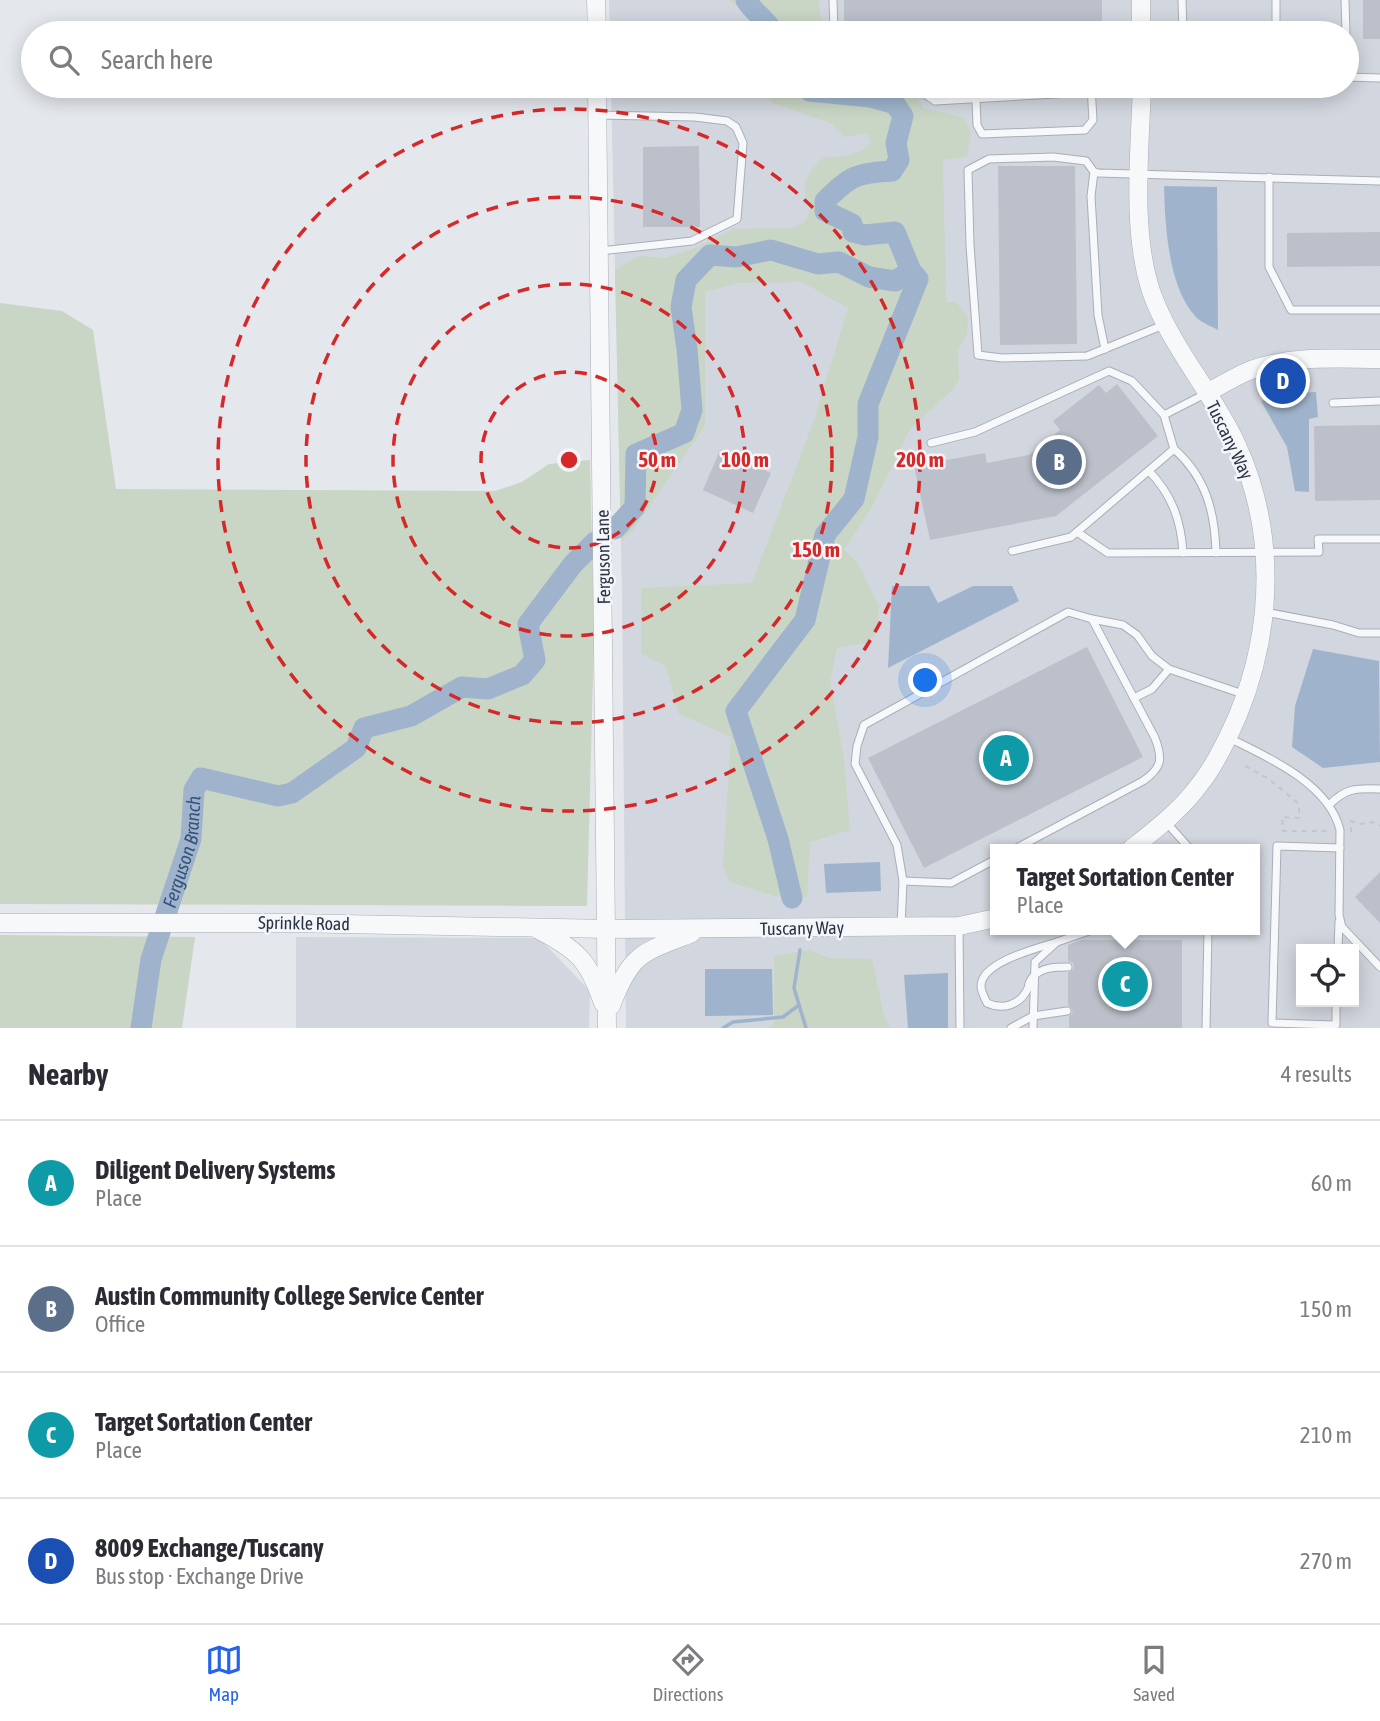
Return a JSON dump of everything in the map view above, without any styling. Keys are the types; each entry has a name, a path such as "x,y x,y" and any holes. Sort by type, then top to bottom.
{"street":[{"path":"596,0 597,21"},
{"path":"1141,0 1142,21"},
{"name":"Ferguson Lane","path":"597,98 607,1022"},
{"name":"Tuscany Way","path":"1137,844 1166,822 1201,783 1228,737 1257,662 1265,612 1265,553 1261,516 1248,472 1234,440 1166,324 1151,292 1142,257 1139,175 1142,98"},
{"path":"1207,393 1248,371 1274,363 1309,359 1380,359"},
{"name":"Tuscany Way","path":"608,929 958,926 990,919"},
{"name":"Sprinkle Road","path":"0,923 218,922 608,929"},
{"path":"534,928 563,943 584,961 593,975 607,1022"},
{"path":"607,1022 621,981 632,963 656,948 704,929"}],"lane":[{"path":"833,0 834,21"},
{"path":"1182,0 1183,21"},
{"path":"1276,0 1276,21"},
{"path":"1345,0 1346,21"},
{"path":"1359,78 1380,78"},
{"path":"931,98 935,101 988,98"},
{"path":"976,99 977,124 982,134 1086,130 1093,120 1092,98"},
{"path":"598,115 695,117 727,121 736,127 743,143 737,219 692,241 599,251"},
{"path":"1105,349 1098,315 1091,195 1094,172 1086,161 1053,157 989,159 968,170 978,355 1002,358 1087,356 1105,349 1166,324"},
{"path":"1094,172 1380,181"},
{"path":"1269,177 1269,267 1291,310 1380,310"},
{"path":"931,443 975,432 1109,371 1132,381 1164,415 1174,449 1190,463 1206,494 1215,525 1216,553"},
{"path":"1164,415 1207,393"},
{"path":"1333,403 1380,401"},
{"path":"1012,551 1071,537 1174,449"},
{"path":"1149,471 1160,482 1175,509 1182,532 1183,553"},
{"path":"1077,532 1108,553 1319,552 1318,539 1380,538"},
{"path":"901,927 902,881 897,845 855,764 864,725 1068,612 1122,625 1137,635 1152,656 1169,669 1246,695"},
{"path":"1265,612 1333,625 1359,633 1380,633"},
{"path":"1024,844 1154,774 1160,764 1160,752 1092,618"},
{"path":"1134,698 1152,689 1169,669"},
{"path":"1228,737 1292,771 1329,805 1337,819 1340,845 1338,944"},
{"path":"1329,805 1348,790 1380,789"},
{"path":"1166,822 1186,844"},
{"path":"1336,1007 1336,1026 1272,1023 1277,846 1340,845"},
{"path":"902,881 951,883 990,862"},
{"path":"1339,915 1342,927 1380,967"},
{"path":"958,926 960,1028"},
{"path":"1068,967 1044,969 1031,979 1027,991 1016,1003 997,1008 987,1003 981,988 983,978 999,964 1077,935"},
{"path":"1206,1028 1208,935"},
{"path":"1033,1028 1035,962 1057,942"},
{"path":"1011,1028 1033,1016 1068,1011"}],"path":[{"path":"1245,766 1269,779 1299,804 1299,818 1282,817 1283,831 1331,831"},
{"path":"1351,832 1351,821 1360,824 1371,822 1380,826"}],"shaded area":[{"path":"609,0 1380,0 1380,1028 626,1028 622,592 611,98 1359,98 1359,21 610,21"},
{"path":"296,937 539,938 590,991 589,1028 296,1028"}],"green space":[{"path":"729,0 818,0 822,21 750,21 745,10"},
{"path":"768,98 918,98 923,108 965,118 971,134 967,157 943,160 946,302 956,302 968,317 967,334 958,350 959,380 953,389 910,429 872,507 844,550 858,563 879,606 877,632 867,643 837,648 830,682 844,758 850,830 810,842 807,897 774,896 730,882 723,867 731,737 679,714 666,666 641,654 641,588 752,583 813,423 848,308 802,282 738,283 705,292 705,426 633,530 621,541 615,270 639,256 664,258 698,247 733,229 793,228 806,221 810,210 805,194 806,181 817,164 823,158 861,151 871,142 867,133 844,137 832,124 773,103"},
{"path":"0,303 62,311 93,330 116,489 495,491 522,482 549,464 590,460 594,636 587,906 0,904"},
{"path":"0,935 195,937 182,1028 0,1028"},
{"path":"808,950 829,958 872,959 884,1015 890,1028 769,1028 774,1022 774,956"}],"water":[{"path":"1164,186 1217,187 1218,330 1195,316 1179,289 1167,236"},
{"path":"1316,392 1318,417 1309,419 1309,492 1295,491 1287,447 1261,401 1288,394"},
{"path":"892,586 929,586 938,603 973,586 1012,586 1019,601 888,668"},
{"path":"1313,649 1379,661 1380,762 1323,768 1292,747 1295,706"},
{"path":"880,862 881,891 826,893 824,864"},
{"path":"705,969 772,969 773,1015 705,1016"},
{"path":"948,973 948,1028 908,1028 904,975"}],"building":[{"path":"844,0 1102,0 1102,21 844,21"},
{"path":"1363,0 1380,0 1380,39 1363,39"},
{"path":"699,146 700,227 643,227 643,147"},
{"path":"998,166 1075,166 1077,344 1000,345"},
{"path":"1380,232 1380,266 1287,267 1287,233"},
{"path":"1117,384 1158,436 1056,516 930,540 914,466 985,453 987,463 1029,455 1060,430 1053,421 1099,385 1106,393"},
{"path":"1380,425 1380,500 1315,501 1314,426"},
{"path":"720,450 771,473 753,513 703,490"},
{"path":"1087,647 1143,757 924,868 868,758"},
{"path":"1380,872 1380,923 1355,897"},
{"path":"1081,940 1182,940 1182,1028 1069,1028 1069,1017 1073,1011 1068,1005 1068,973 1074,968 1073,963 1068,961 1068,945"}],"waterway":[{"name":"Ferguson Branch","path":"746,0 765,21"},
{"path":"792,898 778,839 736,711 805,620 825,535 854,499 868,437 868,404 918,279 911,271 895,232 865,235 853,232 852,224 825,211 825,201 848,181 870,173 892,171 899,160 896,143 903,116 895,104 874,98"},
{"name":"Ferguson Branch","path":"615,529 635,507 636,454 684,433 692,410 681,307 686,280 710,255 736,257 771,250 818,264 839,262 869,277 895,281 911,271"},
{"name":"Ferguson Branch","path":"141,1028 151,959 191,839 194,790 201,778 278,796 292,793 356,748 364,728 411,716 462,687 488,689 522,675 535,660 528,624 573,564 595,542"},
{"path":"800,950 794,988 806,1028"},
{"path":"723,1028 733,1022 783,1017 799,1005"}],"place":[{"name":"8009 Exchange/Tuscany","path":"1283,381"},
{"name":"Austin Community College Service Center","path":"1059,462"},
{"name":"Diligent Delivery Systems","path":"1006,758"},
{"name":"Target Sortation Center","path":"1125,984"}]}
